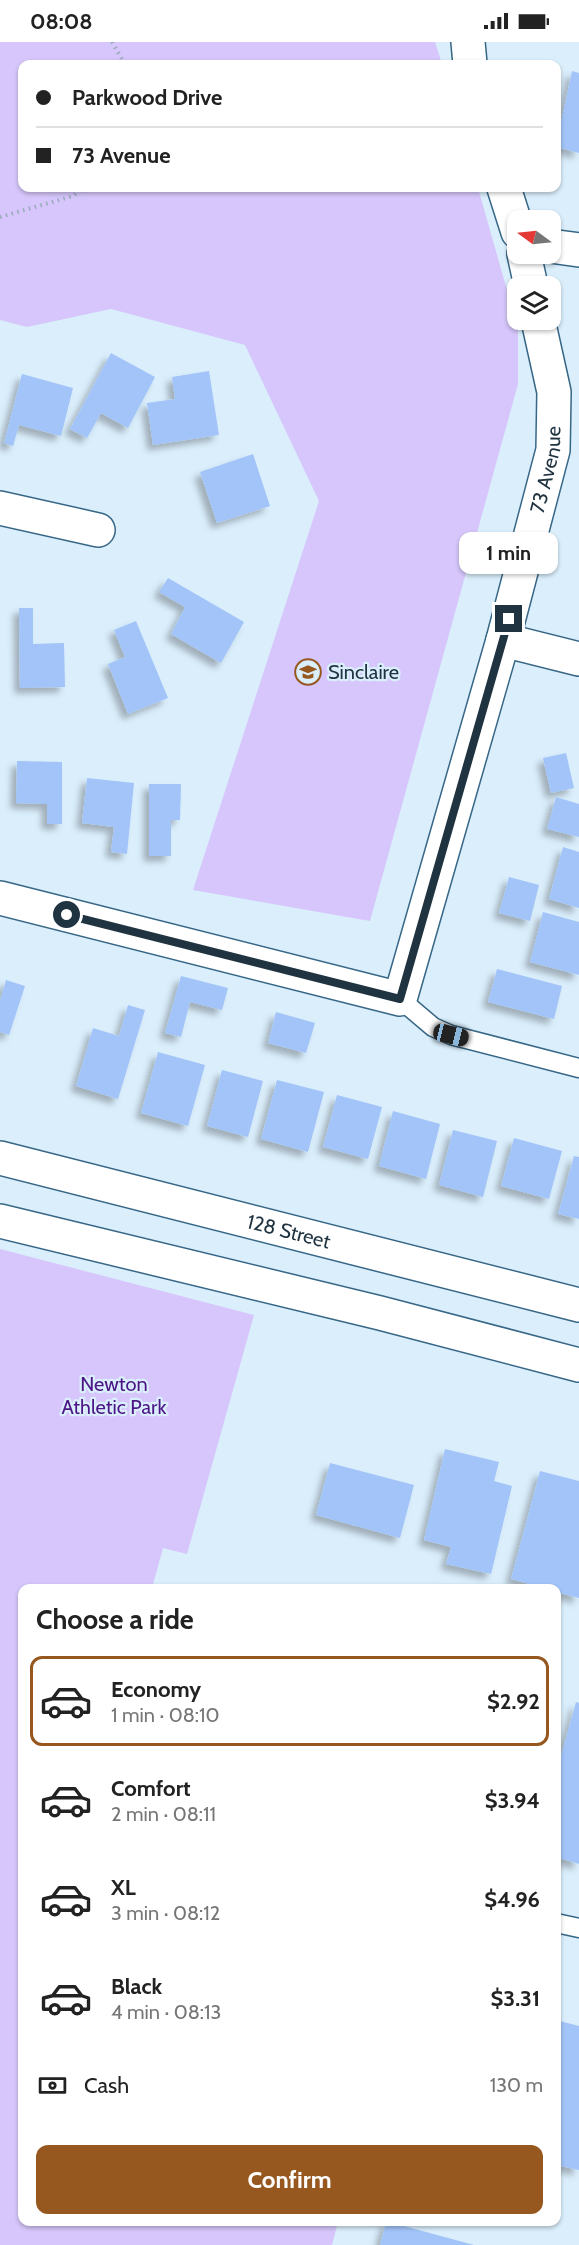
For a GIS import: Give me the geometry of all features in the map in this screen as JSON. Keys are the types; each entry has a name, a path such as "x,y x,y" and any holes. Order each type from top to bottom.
{"street":[{"path":"468,42 470,60"},
{"path":"505,192 511,210"},
{"path":"561,248 579,250"},
{"name":"73 Avenue","path":"400,999 503,639 553,450 554,392 540,330"},
{"path":"0,508 98,530"},
{"path":"503,639 579,659"},
{"path":"0,898 400,999"},
{"name":"128 Street","path":"0,1158 579,1305"},
{"path":"0,1221 380,1313 579,1365"}],"lane":[{"path":"400,999 432,1027 451,1035 579,1068"},
{"path":"561,1924 579,1928"}],"path":[{"path":"112,42 122,60"},
{"path":"0,217 73,196 78,192"}],"green space":[{"path":"0,42 435,42 441,60 18,60 18,192 479,192 507,290 507,330 518,330 518,384 370,921 193,890 319,501 245,345 111,309 27,327 0,320"},
{"name":"Newton Athletic Park","path":"0,1249 254,1315 187,1554 163,1548 153,1584 18,1584 18,2226 337,2226 332,2245 0,2245"}],"building":[{"path":"572,71 579,73 579,153 561,148 561,123"},
{"path":"111,353 155,377 128,428 101,413 87,438 70,429"},
{"path":"209,371 219,435 153,445 147,403 175,399 172,377"},
{"path":"22,374 73,388 61,436 19,425 13,446 4,443"},
{"path":"253,454 270,506 217,523 200,472"},
{"path":"168,578 244,622 221,663 171,634 185,607 159,592"},
{"path":"19,608 33,608 33,644 64,643 65,687 20,688"},
{"path":"136,621 168,698 128,714 108,664 125,657 114,630"},
{"path":"566,753 574,788 551,793 543,758"},
{"path":"17,761 62,762 62,824 47,824 47,804 16,803"},
{"path":"87,778 134,783 127,854 111,852 114,827 82,823"},
{"path":"149,784 181,784 180,820 171,820 171,856 149,856"},
{"path":"556,797 579,804 579,837 547,829"},
{"path":"563,847 579,852 579,908 549,899"},
{"path":"509,877 539,885 530,921 499,913"},
{"path":"543,912 579,922 579,975 530,962"},
{"path":"497,969 562,986 554,1019 488,1002"},
{"path":"181,976 228,988 222,1010 190,1002 181,1037 165,1033"},
{"path":"6,980 25,986 9,1035 0,1032 0,1001"},
{"path":"128,1005 145,1010 118,1099 76,1086 93,1028 119,1036"},
{"path":"276,1012 315,1023 306,1053 268,1043"},
{"path":"158,1052 205,1065 188,1126 141,1113"},
{"path":"222,1070 263,1081 248,1137 207,1126"},
{"path":"277,1080 324,1092 308,1152 261,1139"},
{"path":"337,1095 382,1107 368,1159 323,1147"},
{"path":"393,1111 440,1124 426,1179 379,1166"},
{"path":"453,1130 497,1141 483,1197 439,1185"},
{"path":"514,1138 562,1151 549,1199 501,1186"},
{"path":"574,1156 579,1157 579,1219 558,1214"},
{"path":"445,1449 499,1462 494,1481 512,1486 491,1574 446,1564 451,1547 424,1540"},
{"path":"330,1463 414,1485 400,1538 316,1515"},
{"path":"540,1471 579,1481 579,1598 561,1593 561,1584 530,1584 511,1579"},
{"path":"576,1702 579,1703 579,1864 561,1859 561,1756"},
{"path":"561,2021 579,2026 579,2170 561,2166"},
{"path":"385,2226 404,2226 474,2245 380,2245"}],"place":[{"name":"Sinclaire","path":"308,672"}],"route":[{"path":"67,915 400,999 509,619"}]}
